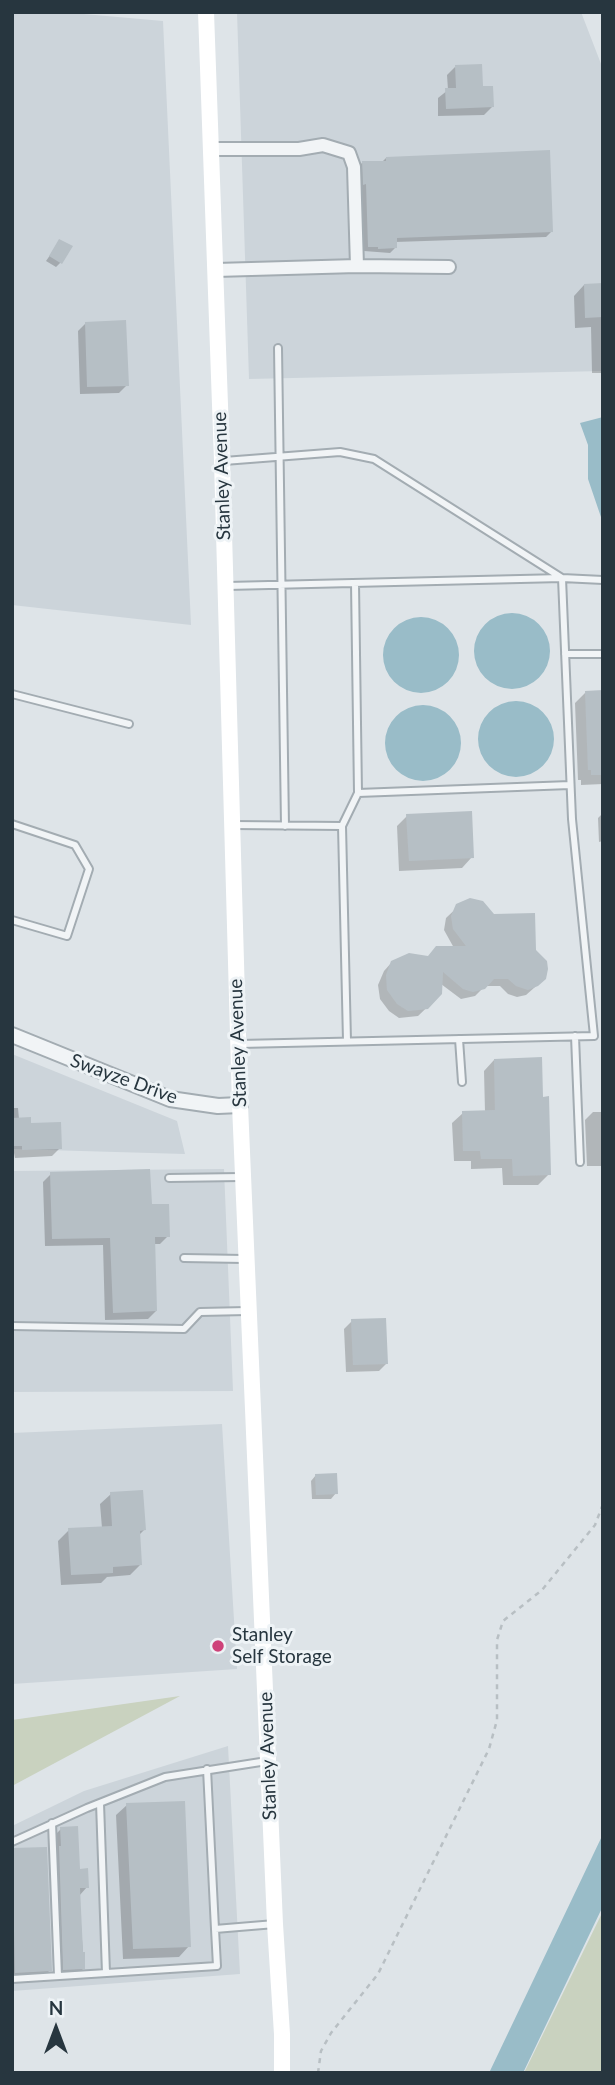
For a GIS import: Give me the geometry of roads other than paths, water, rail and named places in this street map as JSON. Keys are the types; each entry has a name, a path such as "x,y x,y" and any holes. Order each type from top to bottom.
{"main road":[{"name":"Stanley Avenue","path":"206,12 240,1105 282,2073"}],"street":[{"path":"212,149 299,149 323,145 348,153 354,167 357,265"},
{"path":"216,270 357,265 449,267"},
{"name":"Swayze Drive","path":"12,1035 170,1099 218,1106 240,1105"}],"lane":[{"path":"278,348 285,826"},
{"path":"222,461 340,452 374,459 562,579"},
{"path":"562,579 572,819 594,1036"},
{"path":"225,586 603,580"},
{"path":"347,1041 342,826 358,793 355,583"},
{"path":"565,654 603,654"},
{"path":"12,694 129,724"},
{"path":"358,793 570,785"},
{"path":"12,824 75,845 89,870 67,936 12,919"},
{"path":"231,825 342,826"},
{"path":"239,1044 603,1035"},
{"path":"575,1036 580,1161"},
{"path":"459,1039 462,1082"},
{"path":"169,1178 243,1177"},
{"path":"184,1258 246,1259"},
{"path":"12,1326 184,1329 200,1312 249,1311"},
{"path":"12,1842 165,1777 269,1760"},
{"path":"12,1979 218,1966 207,1769"},
{"path":"100,1803 106,1973"},
{"path":"52,1824 58,1976"},
{"path":"215,1929 275,1924"}],"water":[{"path":"603,417 603,523 588,479 588,445 580,423"},
{"path":"512,613 527,616 539,624 547,636 550,651 547,666 539,678 527,686 512,689 497,686 485,678 477,666 474,651 477,636 485,624 497,616"},
{"path":"421,617 436,620 448,628 456,640 459,655 456,670 448,682 436,690 421,693 406,690 394,682 386,670 383,655 386,640 394,628 406,620"},
{"path":"516,701 531,704 543,712 551,724 554,739 551,754 543,766 531,774 516,777 501,774 489,766 481,754 478,739 481,724 489,712 501,704"},
{"path":"423,705 438,708 450,716 458,728 461,743 458,758 450,770 438,778 423,781 408,778 396,770 388,758 385,743 388,728 396,716 408,708"},
{"path":"603,1834 603,1906 523,2073 489,2073"}],"place":[{"name":"Stanley Self Storage","path":"218,1646"}]}
